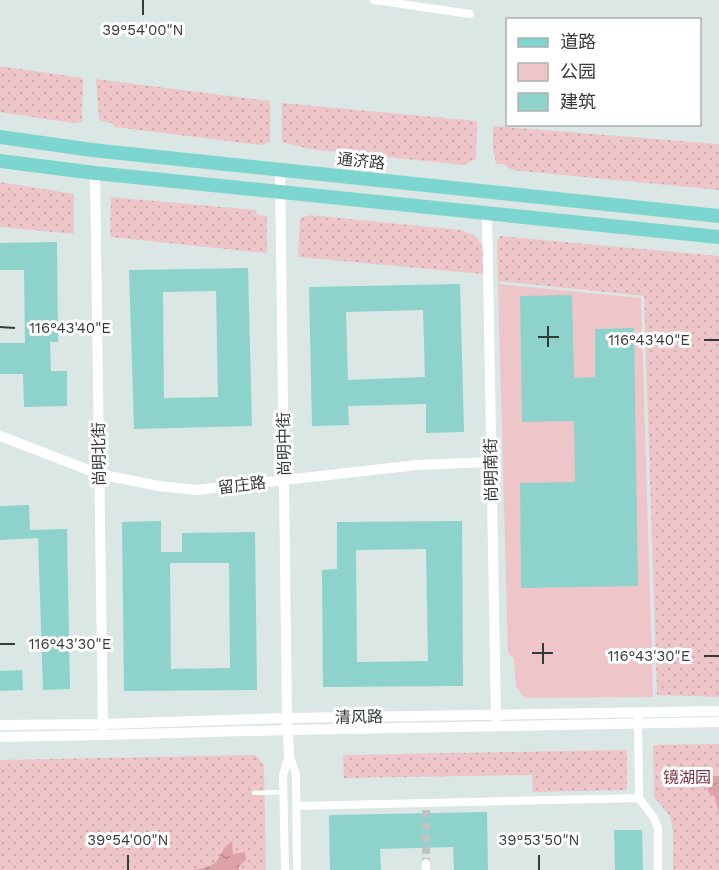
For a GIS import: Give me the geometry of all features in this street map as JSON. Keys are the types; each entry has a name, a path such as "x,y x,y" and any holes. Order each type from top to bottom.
{"main road":[{"name":"通济路","path":"0,137 104,152 719,216"},
{"path":"0,161 95,173 719,237"}],"street":[{"path":"374,0 470,14"},
{"name":"尚明中街","path":"280,169 289,754"},
{"name":"尚明北街","path":"95,173 103,730"},
{"name":"尚明南街","path":"487,213 496,721"},
{"name":"留庄路","path":"0,436 99,474 159,486 197,490 417,465 491,462"},
{"name":"清风路","path":"0,737 103,730 288,724 638,718 719,711"},
{"path":"638,718 639,798 654,818 657,829 658,870"},
{"name":"清风路","path":"638,718 719,722"},
{"name":"清风路","path":"0,725 103,730"},
{"path":"285,870 283,775 289,754"},
{"path":"289,754 296,774 297,870"},
{"path":"296,806 426,806 639,798"}],"lane":[{"path":"254,793 283,792"}],"green space":[{"path":"0,66 83,78 82,122 72,123 0,112"},
{"path":"96,79 270,101 270,142 261,145 115,127 112,123 101,121 99,118"},
{"path":"282,103 477,121 476,159 464,165 309,149 282,142"},
{"path":"493,126 719,144 719,190 512,170 503,164 496,164"},
{"path":"0,182 74,194 74,234 0,227"},
{"path":"111,197 255,210 258,215 267,216 267,253 110,237"},
{"path":"310,215 460,230 474,235 483,246 483,274 298,257 300,218"},
{"path":"500,236 719,256 719,697 657,695 644,296 498,281 497,242"},
{"path":"498,284 641,298 653,697 525,698 516,687 514,659 508,653"},
{"name":"镜湖园","path":"719,744 719,870 673,870 673,831 670,816 654,797 653,745"},
{"path":"627,750 627,790 533,792 532,775 344,778 343,755"},
{"path":"255,755 264,764 266,870 0,870 0,760"}],"water":[{"path":"712,776 719,776 719,815 715,797 708,792 707,781"},
{"path":"232,842 233,854 245,852 246,860 239,866 239,870 191,870 212,865 218,860 225,847"}],"building":[{"path":"57,242 58,342 50,342 51,371 67,371 67,406 24,407 23,374 0,374 0,343 25,343 24,270 0,270 0,243"},
{"path":"248,268 252,426 134,429 129,270","holes":["216,291 218,397 164,398 163,292"]},
{"path":"460,284 464,432 426,433 426,404 348,406 349,425 312,426 309,287","holes":["423,310 425,377 348,380 346,312"]},
{"path":"572,295 574,378 595,377 595,329 634,328 638,586 521,588 520,483 575,482 574,421 522,422 520,296"},
{"path":"29,505 30,530 67,529 70,689 43,690 38,538 0,540 0,506"},
{"path":"161,521 161,552 182,552 182,533 255,532 257,690 124,691 122,522","holes":["170,563 229,563 230,668 171,669"]},
{"path":"462,521 463,686 323,687 322,570 337,569 337,522","holes":["426,549 428,661 357,662 356,550"]},
{"path":"22,670 23,690 0,691 0,671"},
{"path":"487,812 488,870 454,870 453,847 380,849 381,870 330,870 329,815"},
{"path":"614,830 642,830 643,870 615,870"}],"tunnel":[{"path":"426,810 426,863"}]}
